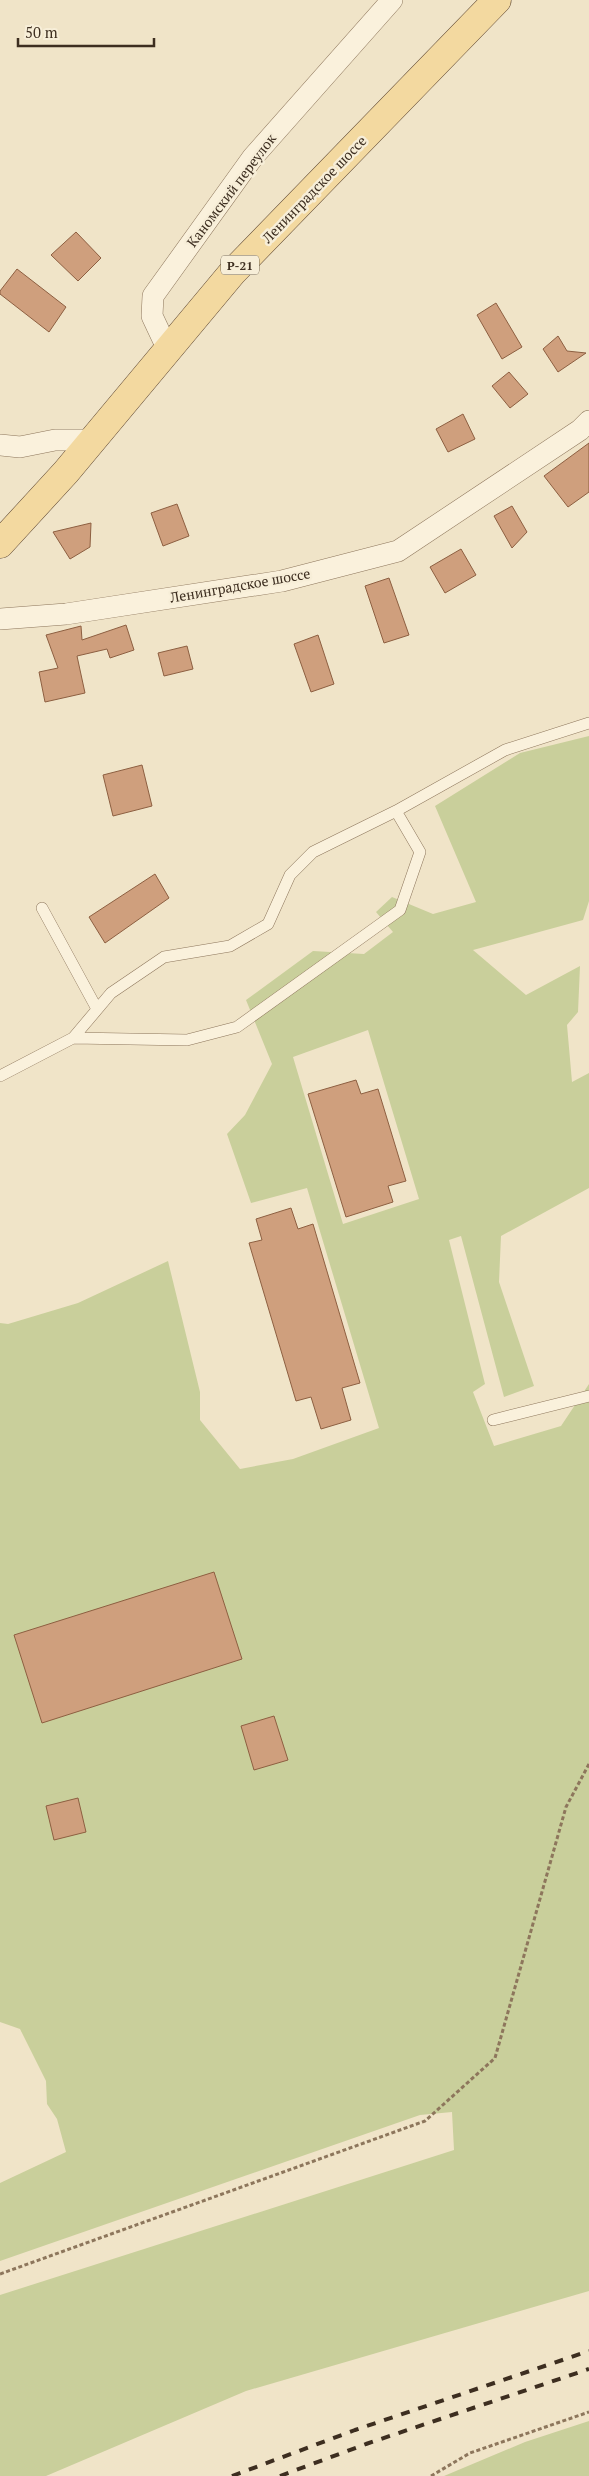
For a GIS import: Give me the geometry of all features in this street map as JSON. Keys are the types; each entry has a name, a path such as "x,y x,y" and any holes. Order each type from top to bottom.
{"main road":[{"name":"Ленинградское шоссе","path":"0,544 92,440 232,274 497,0"}],"street":[{"name":"Каномский переулок","path":"168,350 152,316 153,296 253,157 392,0"},
{"name":"Ленинградское шоссе","path":"0,619 66,614 282,581 398,551 580,430 589,421"},
{"path":"0,444 20,447 55,440 92,440"}],"lane":[{"path":"0,1076 73,1038 111,993 164,957 230,946 268,924 290,875 313,852 396,811 505,750 589,723"},
{"path":"73,1038 187,1040 237,1027 293,988 400,910 420,852 396,811"},
{"path":"42,908 97,1009"},
{"path":"493,1420 589,1396"}],"path":[{"path":"0,2274 425,2121 496,2058 566,1807 589,1764"},
{"path":"431,2476 470,2453 589,2412"}],"green space":[{"path":"589,736 589,901 583,920 473,950 526,995 580,966 578,1012 567,1025 572,1082 589,1073 589,1188 501,1236 499,1282 534,1386 504,1397 461,1236 449,1240 485,1384 473,1392 494,1446 561,1426 589,1384 589,2291 246,2391 46,2476 0,2476 0,2295 454,2150 452,2112 420,2115 0,2261 0,2183 66,2152 57,2119 47,2104 46,2081 20,2029 0,2022 0,1323 8,1324 78,1303 168,1261 200,1392 200,1420 240,1469 293,1459 379,1428 307,1188 251,1203 227,1134 245,1115 272,1064 246,1000 313,951 364,954 393,932 376,912 392,897 433,914 476,902 435,806 520,753","holes":["368,1030 419,1199 343,1224 293,1057"]},
{"path":"589,2421 589,2476 444,2476 525,2442"}],"building":[{"path":"76,232 101,258 78,281 51,255"},
{"path":"17,269 66,307 49,332 0,294 0,291"},
{"path":"496,303 522,347 502,359 477,315"},
{"path":"558,336 567,351 586,353 558,372 543,349"},
{"path":"509,372 528,394 510,408 492,386"},
{"path":"463,414 475,439 448,452 436,429"},
{"path":"589,443 589,492 568,507 544,476"},
{"path":"177,504 189,536 163,546 151,513"},
{"path":"512,506 527,532 512,548 494,516"},
{"path":"91,523 90,547 70,559 53,532"},
{"path":"461,549 476,575 445,593 430,567"},
{"path":"389,578 409,635 384,643 365,586"},
{"path":"126,625 134,650 110,658 107,649 77,656 85,693 45,702 39,672 58,668 46,635 81,626 82,640"},
{"path":"318,635 334,684 311,692 294,644"},
{"path":"187,646 193,669 164,676 158,653"},
{"path":"142,765 152,806 113,816 103,775"},
{"path":"155,874 169,898 105,943 89,917"},
{"path":"356,1080 361,1094 378,1089 406,1181 388,1186 393,1202 346,1217 308,1094"},
{"path":"291,1208 298,1229 313,1224 360,1383 342,1388 351,1420 321,1429 311,1397 296,1401 249,1243 262,1240 256,1219"},
{"path":"214,1572 242,1659 42,1723 14,1635"},
{"path":"274,1716 288,1760 254,1770 241,1726"},
{"path":"78,1798 86,1832 54,1840 46,1806"}],"railway":[{"path":"232,2476 355,2430 589,2351"},
{"path":"280,2476 366,2444 589,2369"}]}
